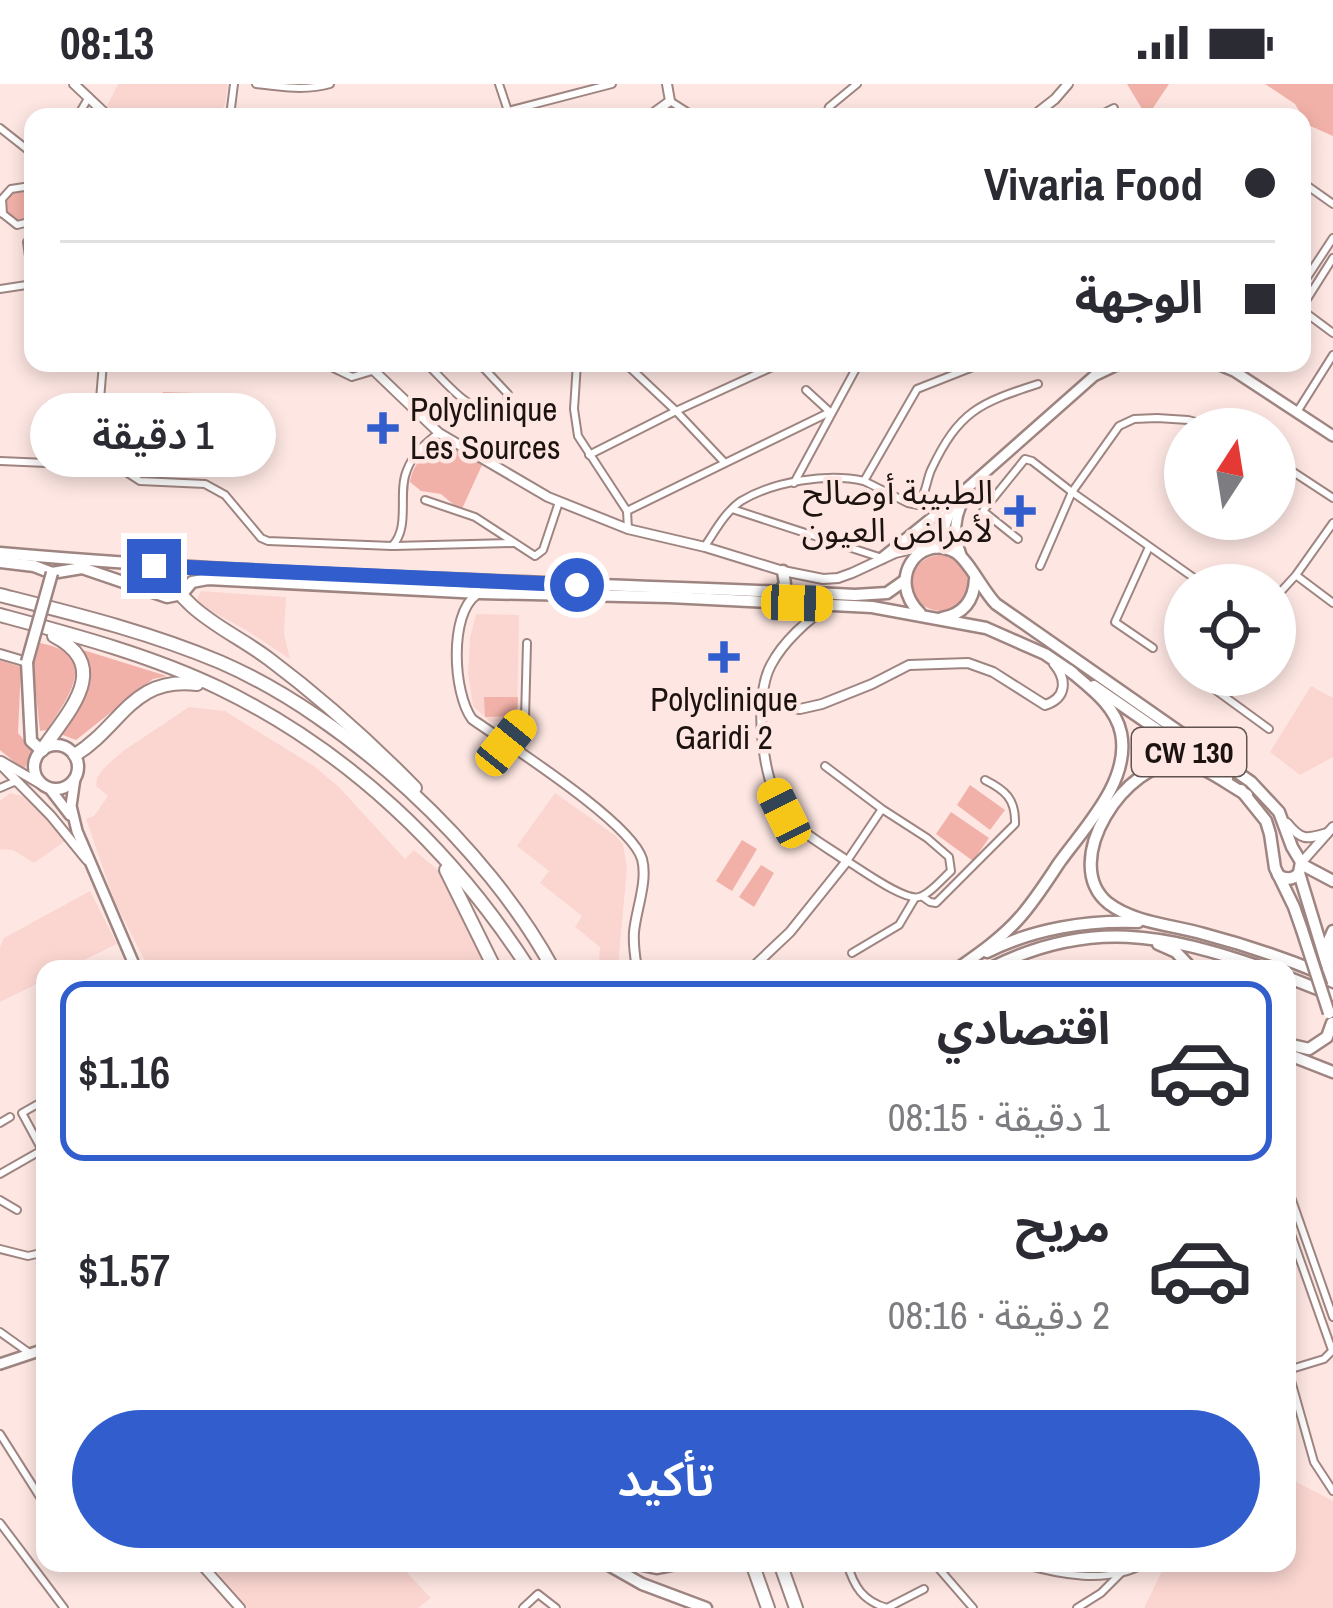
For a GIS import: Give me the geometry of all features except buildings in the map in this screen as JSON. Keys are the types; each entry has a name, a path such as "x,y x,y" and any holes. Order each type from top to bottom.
{"highway":[{"path":"154,566 210,620 304,686 369,741 435,808 483,866 548,960"},
{"path":"0,595 174,644 226,665 302,706 346,736 483,866"},
{"path":"0,616 161,664 268,713 340,761 409,819 506,932 523,960"},
{"path":"26,622 68,643 84,666 79,695 41,750"},
{"path":"75,755 160,684 216,686"},
{"path":"435,848 491,960"},
{"path":"755,1572 768,1608"},
{"path":"787,1572 798,1608"}],"main road":[{"path":"882,558 1101,372"},
{"path":"1236,372 1333,436"},
{"path":"0,555 52,573 82,568 166,597 182,594 191,582 208,579 831,604 938,618 960,612 974,591 974,579 954,532 962,501 980,478"},
{"path":"934,549 958,496"},
{"path":"0,555 536,584 880,595 893,590 915,558 934,549 961,555"},
{"path":"778,592 785,584 783,571"},
{"path":"41,750 31,741 27,662 52,573"},
{"path":"905,577 909,600 923,615"},
{"name":"CW 130","path":"974,579 988,609 1214,754 1261,791 1279,812 1299,863 1332,976"},
{"path":"986,628 983,621 988,609"},
{"name":"CW 130","path":"938,618 986,628 1045,654 1227,778 1266,821 1275,861"},
{"path":"968,960 1022,915 1113,784 1122,753 1118,722 1098,695 1069,670"},
{"path":"73,834 71,806 78,769 75,755 59,745 41,750 33,769 39,782 66,809 73,834 132,960"},
{"path":"1247,795 1196,766 1151,767 1111,810 1090,854 1089,872 1096,891 1133,917 1284,960"},
{"path":"47,788 63,788 76,778"},
{"path":"1296,1046 1309,1049 1328,1037 1331,1020 1275,861 1283,853 1333,881"},
{"path":"1278,875 1289,879 1299,863"},
{"path":"974,960 1013,940 1079,924 1162,924"},
{"path":"1296,964 1332,976 1329,940 1333,932"},
{"path":"1132,935 1176,952 1184,960"},
{"path":"1009,960 1059,943 1132,935 1200,946 1240,960"},
{"path":"1296,981 1333,995"},
{"path":"1296,1057 1333,1072"},
{"path":"0,1364 36,1352"},
{"path":"621,1572 706,1608"}],"street":[{"path":"256,84 330,84"},
{"path":"520,108 612,84"},
{"path":"667,84 670,100 682,108"},
{"path":"829,108 857,84"},
{"path":"1044,108 1068,84"},
{"path":"79,86 100,108"},
{"path":"82,108 88,97"},
{"path":"660,108 670,100"},
{"path":"0,128 24,147"},
{"path":"2,215 2,200 10,189 24,187"},
{"path":"1311,271 1333,238"},
{"path":"1311,294 1333,258"},
{"path":"1297,412 1333,355"},
{"path":"100,465 102,372"},
{"path":"374,372 439,433 560,502 628,529 808,577 838,578 882,558 917,548 934,549"},
{"path":"436,372 471,405 494,413 507,402 508,394 487,372"},
{"path":"576,372 578,436 627,511 628,529"},
{"path":"635,372 725,464"},
{"path":"589,455 762,372"},
{"path":"794,483 854,372"},
{"path":"864,481 917,389 960,372"},
{"path":"705,547 738,502 794,483 842,476 918,505 929,474 963,418 979,406 1038,384"},
{"path":"806,390 830,412"},
{"path":"627,511 830,412"},
{"path":"1040,566 1072,492 1119,426 1134,419 1164,420"},
{"path":"392,546 401,531 406,471 423,444 439,433"},
{"path":"1018,539 983,511 1025,459 1174,564"},
{"path":"0,461 100,465 123,468 140,481 205,484 216,488 268,541 392,546 517,543"},
{"path":"1296,475 1333,498"},
{"path":"425,500 475,517 532,555 540,554 560,502"},
{"path":"732,509 898,564 905,577"},
{"path":"1333,524 1296,575 1333,603"},
{"path":"1149,547 1115,622 1153,648"},
{"path":"443,592 462,611"},
{"path":"480,593 462,611 457,659 460,695 472,718 590,804 624,832 641,857 635,960"},
{"path":"797,603 807,623"},
{"path":"831,604 772,661 765,678 764,748 772,790 784,813 802,830 903,895 936,903 1015,824 1010,796 985,780"},
{"path":"506,743 525,719 527,643"},
{"path":"0,654 27,662"},
{"path":"762,704 800,709 872,684 909,664 968,663 993,671 1045,705 1054,703 1064,683 1063,674 1045,654"},
{"path":"1224,696 1269,729"},
{"path":"0,762 47,788"},
{"path":"0,762 73,834"},
{"path":"825,766 950,857 951,871 919,897 898,925 852,953"},
{"path":"0,788 19,783"},
{"path":"760,960 790,932 882,809"},
{"path":"1279,812 1300,836 1330,830"},
{"path":"1299,863 1330,830"},
{"path":"36,1105 22,1113 36,1140"},
{"path":"0,1123 10,1118"},
{"path":"0,1174 36,1153"},
{"path":"0,1200 17,1210"},
{"path":"1296,1213 1333,1317"},
{"path":"1296,1245 1333,1350 1324,1359 1296,1368"},
{"path":"0,1249 36,1254"},
{"path":"0,1332 31,1354"},
{"path":"1296,1398 1314,1462 1333,1491"},
{"path":"0,1434 36,1491"},
{"path":"0,1523 36,1571"},
{"path":"37,1572 64,1608"},
{"path":"208,1572 236,1606"},
{"path":"851,1572 861,1595 887,1608 925,1589"},
{"path":"942,1572 973,1608"},
{"path":"1070,1572 1092,1576 1125,1572"},
{"path":"1077,1608 1120,1574"},
{"path":"1094,1608 1101,1593"},
{"path":"524,1608 538,1594 556,1608"}],"shaded area":[{"path":"118,84 228,84 223,108 107,106"},
{"path":"1127,84 1169,84 1153,108 1142,108"},
{"path":"1265,84 1333,84 1333,136 1311,126 1311,108 1295,104"},
{"path":"24,192 24,220 20,221 9,217 5,206 9,195"},
{"path":"163,392 196,393 195,416 181,416 181,437 151,437 152,415 161,415"},
{"path":"449,438 482,465 461,511 441,494 421,491 410,482 419,461"},
{"path":"940,555 960,563 968,583 960,603 940,611 920,603 912,583 920,563"},
{"path":"201,591 286,597 284,634 290,659 201,606 197,599"},
{"path":"476,614 519,615 517,720 490,722 473,706 468,673"},
{"path":"40,643 70,657 75,678 47,730 40,731 33,667"},
{"path":"83,650 167,676 153,679 76,740 60,734 86,685"},
{"path":"0,660 21,667 18,733 32,750 24,770 0,750"},
{"path":"1311,686 1333,698 1333,757 1300,775 1270,752"},
{"path":"484,697 518,697 517,716 485,717"},
{"path":"189,707 225,711 314,766 405,859 414,850 438,870 485,960 144,960 114,900 86,819 94,816 108,796 96,786 97,778 123,751"},
{"path":"970,785 1005,810 990,830 957,805"},
{"path":"10,793 22,796 68,839 34,863 13,850 0,849 0,801"},
{"path":"555,793 616,836 623,844 627,868 619,960 599,959 600,947 575,927 582,916 540,883 549,871 517,846"},
{"path":"951,812 989,838 973,861 936,834"},
{"path":"742,840 757,849 732,891 716,881"},
{"path":"761,865 774,873 754,907 739,897"},
{"path":"90,891 117,944 84,960 36,960 36,984 0,1002 4,938"},
{"path":"1296,1482 1333,1501 1333,1608 1144,1608 1162,1572 1296,1572"},
{"path":"217,1572 406,1572 431,1598 418,1608 247,1608"}],"place":[{"name":"Polyclinique Les Sources","path":"383,428"},
{"name":"الطبيبة أوصالح لأمراض العيون","path":"1020,511"},
{"name":"Polyclinique Garidi 2","path":"724,657"}],"route":[{"path":"154,566 577,585"}]}
